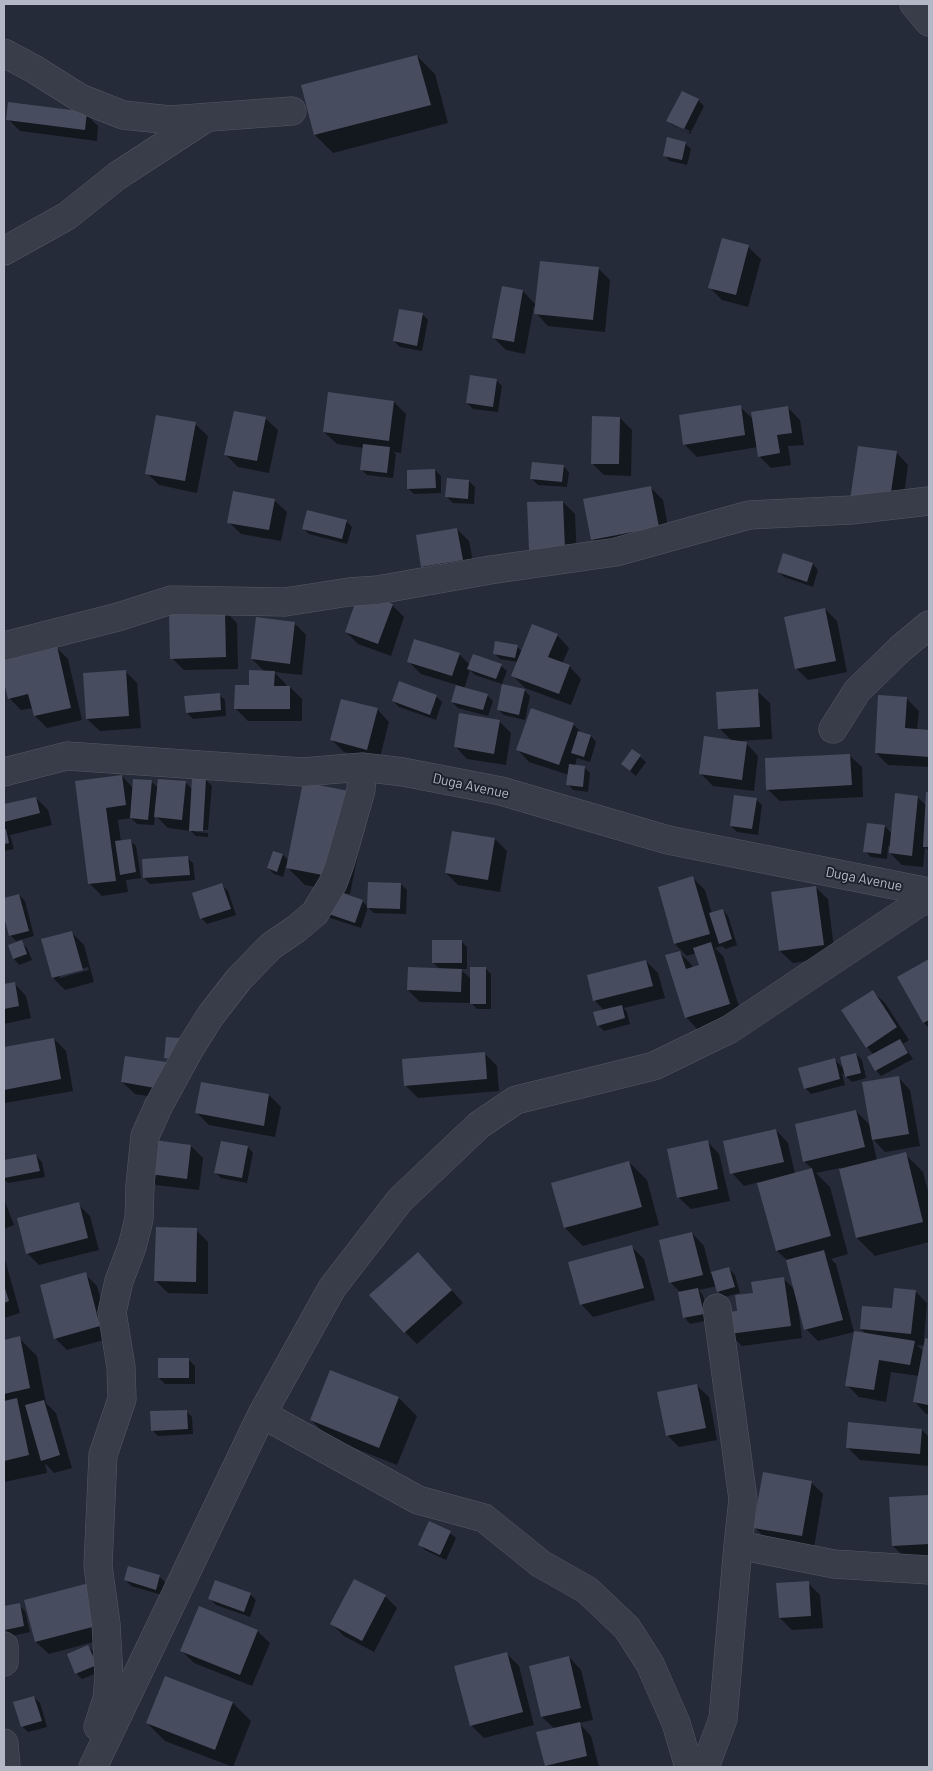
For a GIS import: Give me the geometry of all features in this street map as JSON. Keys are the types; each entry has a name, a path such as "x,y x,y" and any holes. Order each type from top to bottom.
{"street":[{"path":"914,4 929,22"},
{"path":"4,54 34,69 80,98 123,115 170,120 292,111"},
{"path":"4,251 67,216 117,176 208,117"},
{"path":"4,646 118,617 171,600 285,602 349,592 377,590 616,552 749,515 851,510 929,501"},
{"path":"833,729 857,691 900,649 929,625"},
{"name":"Duga Avenue","path":"4,772 67,756 303,772 362,767 403,772 501,791 668,840 927,902"},
{"path":"92,1767 94,1738 107,1699 109,1677 106,1624 98,1566 103,1455 122,1399 121,1367 112,1312 119,1281 132,1246 139,1219 145,1136 158,1107 189,1050 211,1015 239,979 271,946 315,913 333,883 361,790 362,767"},
{"path":"92,1767 262,1414 332,1288 400,1200 479,1125 516,1100 654,1066 730,1029 927,902"},
{"path":"705,1767 723,1720 743,1499 717,1308"},
{"path":"262,1414 418,1500 484,1518 541,1564 587,1590 627,1628 650,1664 676,1723 689,1767"},
{"path":"738,1545 834,1564 929,1570"},
{"path":"4,1646 4,1662"},
{"path":"4,1743 6,1767"}],"building":[{"path":"417,55 431,105 314,135 301,85"},
{"path":"682,91 699,99 684,129 666,121"},
{"path":"8,102 87,112 85,130 6,120"},
{"path":"667,137 686,142 682,160 663,156"},
{"path":"722,238 749,245 736,295 708,288"},
{"path":"540,261 599,267 593,320 534,314"},
{"path":"502,286 523,290 514,342 492,338"},
{"path":"399,309 423,313 417,346 393,341"},
{"path":"470,375 497,379 493,407 466,403"},
{"path":"328,392 394,401 389,441 323,432"},
{"path":"741,405 745,435 683,445 679,415"},
{"path":"788,406 792,433 777,435 780,453 758,457 751,412"},
{"path":"234,411 266,417 257,461 224,455"},
{"path":"156,415 196,422 185,481 145,474"},
{"path":"592,416 620,417 619,464 591,464"},
{"path":"363,444 390,447 387,473 360,470"},
{"path":"858,446 897,451 889,506 850,500"},
{"path":"532,462 564,465 562,482 530,479"},
{"path":"435,469 436,488 407,489 407,470"},
{"path":"447,478 469,480 468,499 445,497"},
{"path":"651,486 659,527 591,540 583,499"},
{"path":"233,491 275,499 269,530 227,523"},
{"path":"563,501 565,549 529,550 527,502"},
{"path":"307,510 347,520 342,539 302,529"},
{"path":"457,528 463,560 421,567 416,535"},
{"path":"783,553 813,563 807,582 777,572"},
{"path":"359,592 393,604 378,644 345,632"},
{"path":"825,608 836,661 795,669 784,617"},
{"path":"225,610 226,657 170,659 169,611"},
{"path":"256,617 295,622 290,664 251,659"},
{"path":"532,624 558,634 548,657 570,665 559,694 511,676"},
{"path":"414,639 460,653 452,676 407,662"},
{"path":"495,641 518,645 515,658 493,654"},
{"path":"57,646 71,708 34,716 28,694 8,699 4,682 4,658"},
{"path":"473,654 502,664 496,679 467,669"},
{"path":"126,670 129,716 86,719 83,673"},
{"path":"249,670 275,671 274,686 290,686 290,709 234,709 235,685 249,685"},
{"path":"399,681 437,695 430,715 392,701"},
{"path":"502,684 525,689 519,715 497,710"},
{"path":"456,685 488,694 483,710 451,702"},
{"path":"758,689 760,727 718,729 716,692"},
{"path":"220,693 221,710 186,713 184,696"},
{"path":"878,695 907,697 905,728 929,730 929,757 875,753"},
{"path":"341,699 378,708 367,750 330,740"},
{"path":"531,708 574,723 559,765 516,750"},
{"path":"459,713 500,720 494,754 454,747"},
{"path":"578,731 591,735 584,757 571,753"},
{"path":"704,736 747,742 742,780 699,774"},
{"path":"632,749 641,755 630,771 621,764"},
{"path":"850,754 852,785 766,790 765,758"},
{"path":"569,764 585,766 583,787 566,785"},
{"path":"122,775 126,805 106,808 116,881 88,884 75,781"},
{"path":"192,778 206,779 203,831 189,831"},
{"path":"133,779 152,780 148,820 130,818"},
{"path":"158,779 186,781 182,820 154,817"},
{"path":"303,782 349,791 333,877 286,868"},
{"path":"926,792 929,792 929,847 923,847"},
{"path":"895,793 918,796 912,856 889,853"},
{"path":"734,795 757,798 752,829 730,826"},
{"path":"36,797 40,813 4,822 4,804"},
{"path":"867,823 885,825 881,854 863,852"},
{"path":"6,829 9,843 4,844 4,830"},
{"path":"452,831 495,838 488,880 445,873"},
{"path":"131,839 136,872 120,875 115,841"},
{"path":"273,851 283,854 277,872 267,868"},
{"path":"188,856 190,875 143,878 142,859"},
{"path":"693,876 710,934 674,944 658,887"},
{"path":"368,882 401,883 400,909 367,908"},
{"path":"222,883 231,909 200,919 192,893"},
{"path":"816,886 824,945 779,951 771,892"},
{"path":"331,889 363,900 355,923 323,912"},
{"path":"19,894 29,931 9,936 4,917 4,898"},
{"path":"723,909 732,939 719,944 709,913"},
{"path":"72,931 83,970 52,978 41,939"},
{"path":"22,940 27,954 13,959 8,945"},
{"path":"432,940 462,940 462,963 432,963"},
{"path":"711,942 730,1004 685,1018 665,955 680,951 686,969 699,965 693,948"},
{"path":"929,959 929,1020 923,1023 897,977"},
{"path":"646,960 653,986 593,1001 587,975"},
{"path":"408,967 462,969 461,992 407,990"},
{"path":"470,967 486,967 486,1004 470,1004"},
{"path":"15,982 19,1006 4,1009 4,984"},
{"path":"873,990 897,1027 866,1048 841,1010"},
{"path":"622,1005 625,1018 597,1026 593,1012"},
{"path":"166,1037 180,1038 178,1060 164,1058"},
{"path":"54,1038 61,1079 4,1090 4,1047"},
{"path":"900,1039 908,1053 875,1071 867,1057"},
{"path":"485,1052 487,1079 404,1086 402,1059"},
{"path":"856,1053 861,1073 845,1077 840,1057"},
{"path":"125,1056 166,1062 161,1089 121,1082"},
{"path":"835,1058 840,1079 804,1089 798,1068"},
{"path":"899,1076 909,1134 872,1140 862,1082"},
{"path":"201,1082 269,1094 264,1126 195,1113"},
{"path":"856,1110 865,1147 803,1162 795,1124"},
{"path":"776,1129 784,1162 730,1174 723,1141"},
{"path":"147,1139 191,1145 187,1179 142,1173"},
{"path":"708,1140 718,1189 677,1198 667,1149"},
{"path":"221,1141 248,1146 242,1178 214,1173"},
{"path":"906,1152 923,1222 856,1238 839,1169"},
{"path":"36,1154 40,1171 4,1178 4,1160"},
{"path":"629,1161 642,1207 564,1228 551,1183"},
{"path":"812,1168 831,1236 776,1251 757,1183"},
{"path":"79,1202 88,1238 26,1254 17,1218"},
{"path":"156,1227 197,1228 196,1282 154,1281"},
{"path":"692,1232 703,1275 669,1283 659,1240"},
{"path":"632,1245 644,1288 580,1305 568,1262"},
{"path":"824,1250 843,1320 804,1330 786,1260"},
{"path":"418,1252 452,1290 404,1333 369,1295"},
{"path":"729,1267 735,1287 717,1292 711,1272"},
{"path":"86,1272 100,1326 54,1339 40,1285"},
{"path":"784,1277 791,1326 729,1334 726,1312 737,1311 735,1295 753,1293 751,1282"},
{"path":"4,1285 9,1301 4,1303"},
{"path":"698,1288 704,1314 683,1318 678,1292"},
{"path":"894,1288 916,1290 911,1334 860,1329 862,1306 892,1308"},
{"path":"854,1331 915,1341 910,1365 879,1360 874,1390 845,1386"},
{"path":"20,1336 30,1388 4,1394 4,1340"},
{"path":"925,1338 929,1339 928,1405 913,1402"},
{"path":"158,1358 189,1358 189,1378 158,1378"},
{"path":"330,1370 399,1397 379,1448 310,1420"},
{"path":"697,1384 706,1428 666,1436 657,1392"},
{"path":"17,1398 29,1455 4,1461 4,1401"},
{"path":"44,1400 60,1455 41,1461 25,1405"},
{"path":"187,1410 188,1429 151,1431 150,1411"},
{"path":"848,1422 922,1429 920,1454 846,1448"},
{"path":"763,1472 812,1481 802,1536 753,1528"},
{"path":"928,1495 929,1544 892,1546 889,1497"},
{"path":"429,1521 451,1531 440,1555 418,1545"},
{"path":"128,1566 160,1575 156,1590 124,1580"},
{"path":"354,1579 386,1595 362,1641 330,1624"},
{"path":"215,1580 251,1593 244,1612 208,1599"},
{"path":"809,1581 811,1616 779,1618 776,1583"},
{"path":"89,1583 100,1625 35,1642 24,1600"},
{"path":"20,1603 24,1626 5,1630 4,1606"},
{"path":"199,1606 258,1630 240,1675 180,1651"},
{"path":"88,1645 97,1665 75,1674 67,1654"},
{"path":"507,1652 523,1712 470,1726 454,1666"},
{"path":"569,1656 581,1708 541,1717 529,1666"},
{"path":"165,1676 233,1702 215,1750 146,1723"},
{"path":"34,1696 42,1721 21,1727 13,1702"},
{"path":"580,1722 587,1756 545,1766 536,1732"}]}
